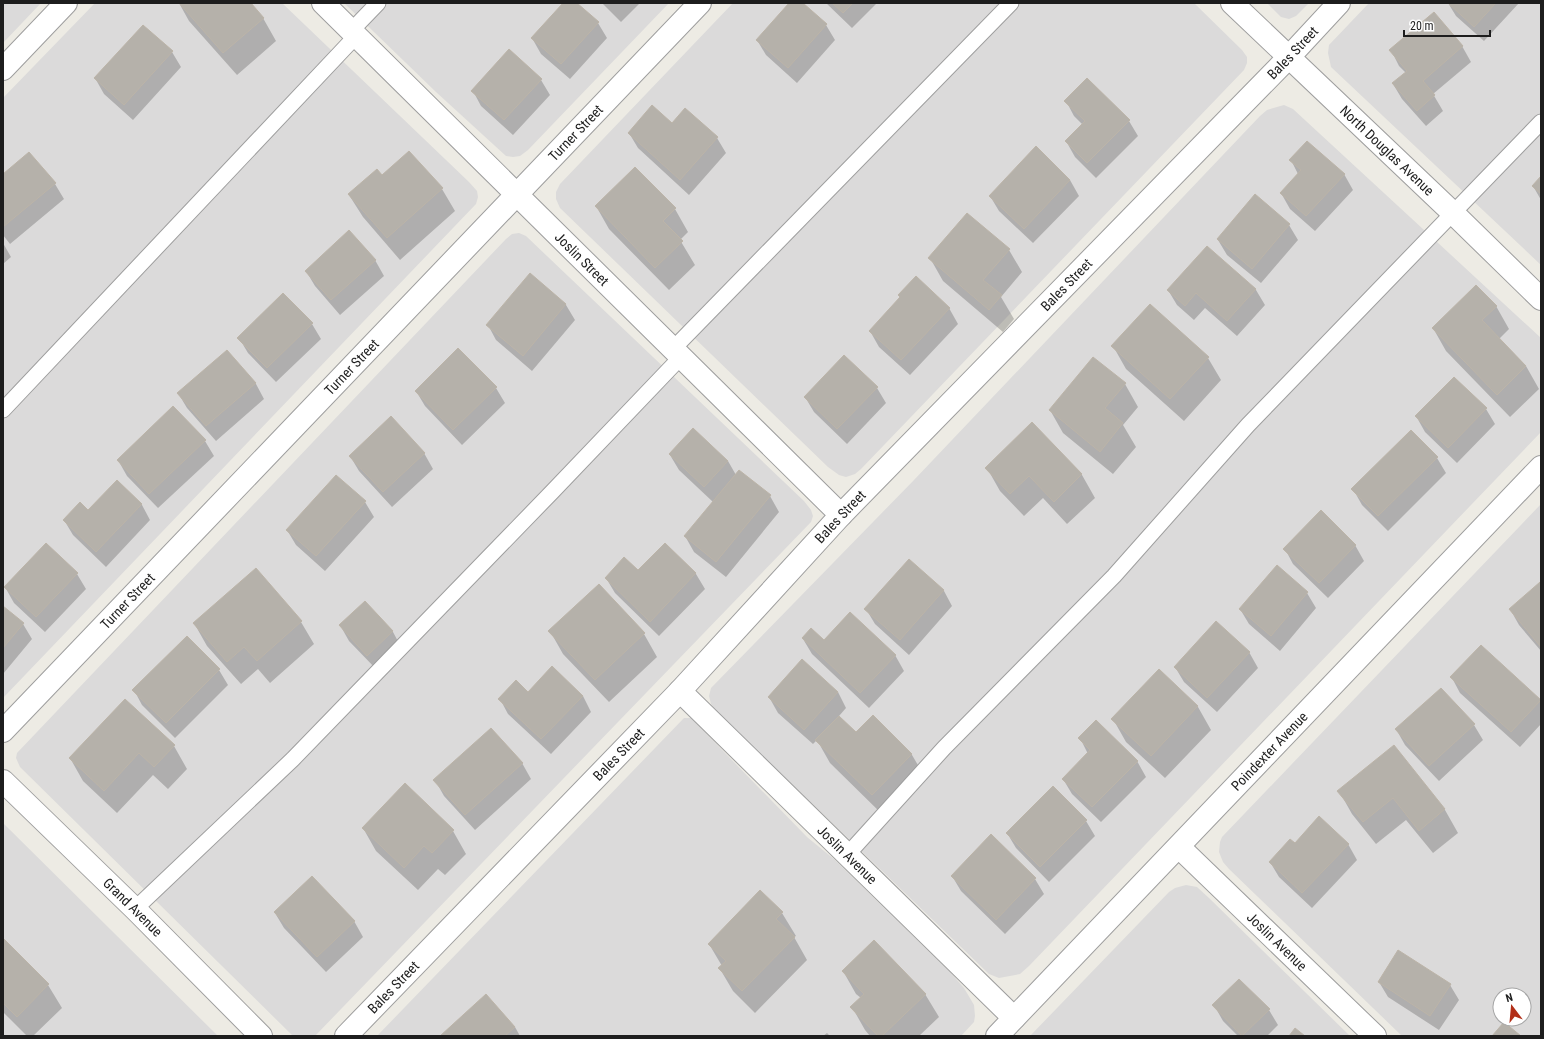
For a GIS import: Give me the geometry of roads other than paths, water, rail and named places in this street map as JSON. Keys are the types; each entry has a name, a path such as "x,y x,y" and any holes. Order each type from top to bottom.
{"street":[{"path":"3,69 66,3"},
{"name":"Joslin Street","path":"322,3 841,515"},
{"name":"Turner Street","path":"3,731 700,3"},
{"name":"North Douglas Avenue","path":"1232,3 1541,299"},
{"name":"Bales Street","path":"346,1036 680,691 841,515 1288,58 1339,3"},
{"name":"Poindexter Avenue","path":"997,1036 1541,467"},
{"name":"Joslin Avenue","path":"680,691 1014,1018"},
{"name":"Grand Avenue","path":"3,781 135,909 261,1036"},
{"name":"Joslin Avenue","path":"1179,847 1375,1036"}],"lane":[{"path":"3,410 353,33 378,3"},
{"path":"135,909 293,760 552,492 677,353 1011,3"},
{"path":"848,854 944,748 1114,576 1248,425 1454,214 1541,122"}]}
